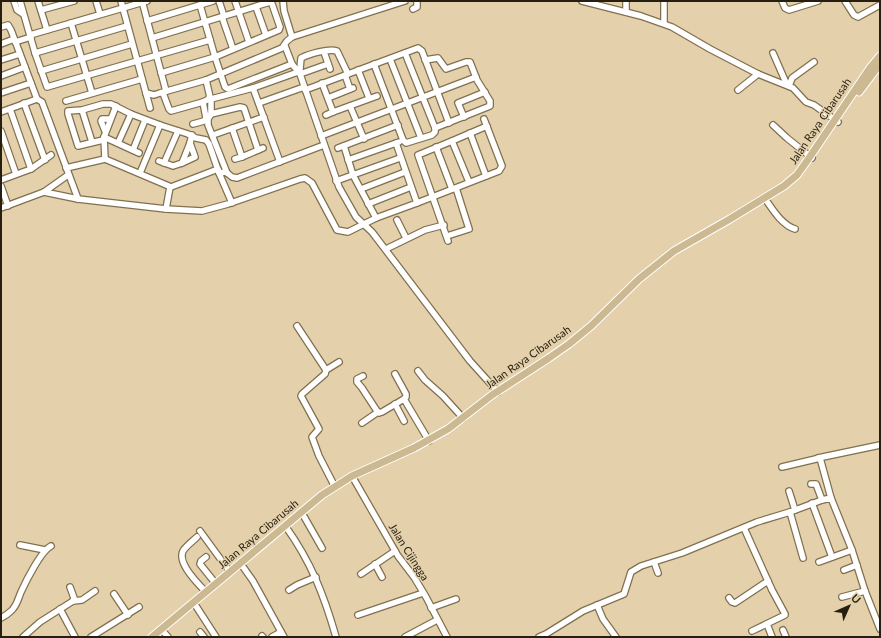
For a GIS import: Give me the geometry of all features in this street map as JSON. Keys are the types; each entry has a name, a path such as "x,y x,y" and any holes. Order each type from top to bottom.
{"main road":[{"name":"Jalan Raya Cibarusah","path":"495,393 550,359 578,338 674,252 766,200 796,178 811,158 870,68 880,56"},
{"name":"Jalan Raya Cibarusah","path":"836,120 880,64"},
{"name":"Jalan Raya Cibarusah","path":"153,637 316,500 353,477 429,441 463,418 495,393 549,358 576,337 609,309 639,280 674,251 784,186 797,175 811,158"},
{"name":"Jalan Raya Cibarusah","path":"153,637 323,496 353,477 430,442 464,419 485,401"}],"street":[{"path":"14,1 21,13 47,87 210,40"},
{"path":"20,1 21,13"},
{"path":"38,1 47,30"},
{"path":"41,10 74,1"},
{"path":"96,1 100,14"},
{"path":"120,1 150,108"},
{"path":"1,44 29,37 71,22 144,1 146,21 152,38 169,109 171,111 207,100 210,97 206,80"},
{"path":"146,21 197,4 214,1"},
{"path":"219,1 233,49"},
{"path":"236,1 249,42"},
{"path":"283,1 284,12 292,37"},
{"path":"146,93 154,94 164,92 221,75 279,50 285,46 287,41 292,37 405,1"},
{"path":"413,9 417,8 417,1"},
{"path":"582,1 606,4 675,28 710,49 758,74 788,85 806,102 814,105 836,120"},
{"path":"626,1 626,12"},
{"path":"664,1 664,24"},
{"path":"782,1 785,8 789,10 818,1"},
{"path":"845,1 854,15 858,17 880,4"},
{"path":"152,38 270,2 280,29 215,57 161,73"},
{"path":"197,4 205,22 225,87 229,89 292,64"},
{"path":"256,7 266,35"},
{"path":"71,22 92,93"},
{"path":"1,27 9,26 17,40 20,54 37,99 42,102 78,199"},
{"path":"35,53 127,26"},
{"path":"41,71 132,44"},
{"path":"285,46 292,64 299,73 336,181 360,226 370,229 495,393"},
{"path":"259,103 346,75 418,48 422,51 449,123"},
{"path":"299,73 300,60 302,58 317,52 337,51 352,88 328,98"},
{"path":"324,52 329,67 299,73 253,88 212,98 211,114 208,118 227,172 232,177 237,178 324,145"},
{"path":"374,64 403,140 406,143 434,134 435,128 405,53"},
{"path":"773,53 788,85"},
{"path":"1,60 20,54"},
{"path":"425,60 438,58 446,69 469,62 490,101 490,106 435,128"},
{"path":"390,59 421,138"},
{"path":"788,85 792,78 814,62"},
{"path":"1,76 25,67"},
{"path":"358,70 369,98"},
{"path":"738,90 758,74"},
{"path":"321,136 476,77"},
{"path":"66,101 142,79"},
{"path":"1,93 31,83"},
{"path":"322,83 333,112"},
{"path":"253,88 280,162"},
{"path":"464,117 458,103 485,92"},
{"path":"326,115 377,96"},
{"path":"1,112 37,99"},
{"path":"193,124 204,122 206,119 203,102"},
{"path":"24,103 45,160"},
{"path":"139,153 118,143 104,139 75,146 68,113 69,111 82,110 105,104 113,104 130,114 145,120 192,135 196,138 206,140 210,144 218,171 232,203"},
{"path":"106,159 104,139 105,131 116,106"},
{"path":"350,106 364,139"},
{"path":"211,114 242,107 244,110 260,149 235,159"},
{"path":"10,109 32,168"},
{"path":"82,110 92,142"},
{"path":"118,143 130,114"},
{"path":"213,135 264,117"},
{"path":"44,192 78,199 166,209 202,211 232,203 305,178 312,183 337,230 348,232 376,218 499,171 502,166 484,119"},
{"path":"133,150 145,120"},
{"path":"140,173 160,125"},
{"path":"376,218 353,175 348,160 341,147 398,125"},
{"path":"773,125 811,158"},
{"path":"436,147 454,188 469,229 448,239 418,155 436,147 452,140 487,126"},
{"path":"232,128 242,157"},
{"path":"1,131 16,174"},
{"path":"178,131 162,162 173,166 195,157 190,143"},
{"path":"470,133 486,176"},
{"path":"182,163 192,135"},
{"path":"348,160 403,140"},
{"path":"452,140 469,182"},
{"path":"396,143 417,203"},
{"path":"1,180 32,168 51,155"},
{"path":"336,181 400,158"},
{"path":"66,168 106,159 170,187 218,171 227,172"},
{"path":"361,189 405,172"},
{"path":"1,208 44,192 68,175"},
{"path":"1,186 8,206"},
{"path":"166,209 170,187"},
{"path":"368,204 411,187"},
{"path":"766,200 784,222 791,228 795,229"},
{"path":"397,220 406,238"},
{"path":"386,249 425,230 444,225"},
{"path":"297,326 326,370"},
{"path":"335,487 319,456 312,437 319,429 300,396 325,374 326,370 339,362"},
{"path":"418,371 463,418"},
{"path":"362,424 378,412 382,412 406,397 396,374"},
{"path":"363,376 357,380 357,382 378,412"},
{"path":"404,399 429,441"},
{"path":"395,404 404,421"},
{"path":"782,467 880,445"},
{"path":"818,458 820,459 831,498 852,550 864,591 880,630"},
{"name":"Jalan Cijingga","path":"353,477 395,551 414,577 447,637"},
{"path":"811,484 816,484 822,500"},
{"path":"789,491 803,558"},
{"path":"624,594 629,574 632,571 812,503 831,498"},
{"path":"812,503 832,557"},
{"path":"302,513 322,548"},
{"path":"286,527 316,577 336,637"},
{"path":"744,528 785,614 752,631"},
{"path":"200,531 230,572"},
{"path":"197,537 184,549 182,556 185,567 206,592"},
{"path":"20,545 45,550"},
{"path":"1,618 14,607 45,550 51,546"},
{"path":"819,562 852,550"},
{"path":"361,574 395,551"},
{"path":"206,557 200,564 216,584"},
{"path":"654,562 658,573"},
{"path":"241,564 253,581 282,635 272,637"},
{"path":"375,564 382,577"},
{"path":"844,570 857,566"},
{"path":"289,590 316,577"},
{"path":"729,598 735,603 768,581"},
{"path":"70,587 74,596 73,601"},
{"path":"23,637 40,622 60,609 73,601 82,600 94,591"},
{"path":"842,597 864,591"},
{"path":"358,615 423,593"},
{"path":"114,594 128,615"},
{"path":"539,637 550,635 577,615 597,605 624,594 632,595"},
{"path":"431,608 456,599"},
{"path":"196,601 216,637"},
{"path":"597,605 603,619 616,637"},
{"path":"93,637 139,607"},
{"path":"60,609 75,637"},
{"path":"406,637 437,620"},
{"path":"767,624 772,637"},
{"path":"162,630 168,637"},
{"path":"783,630 786,637"}]}
